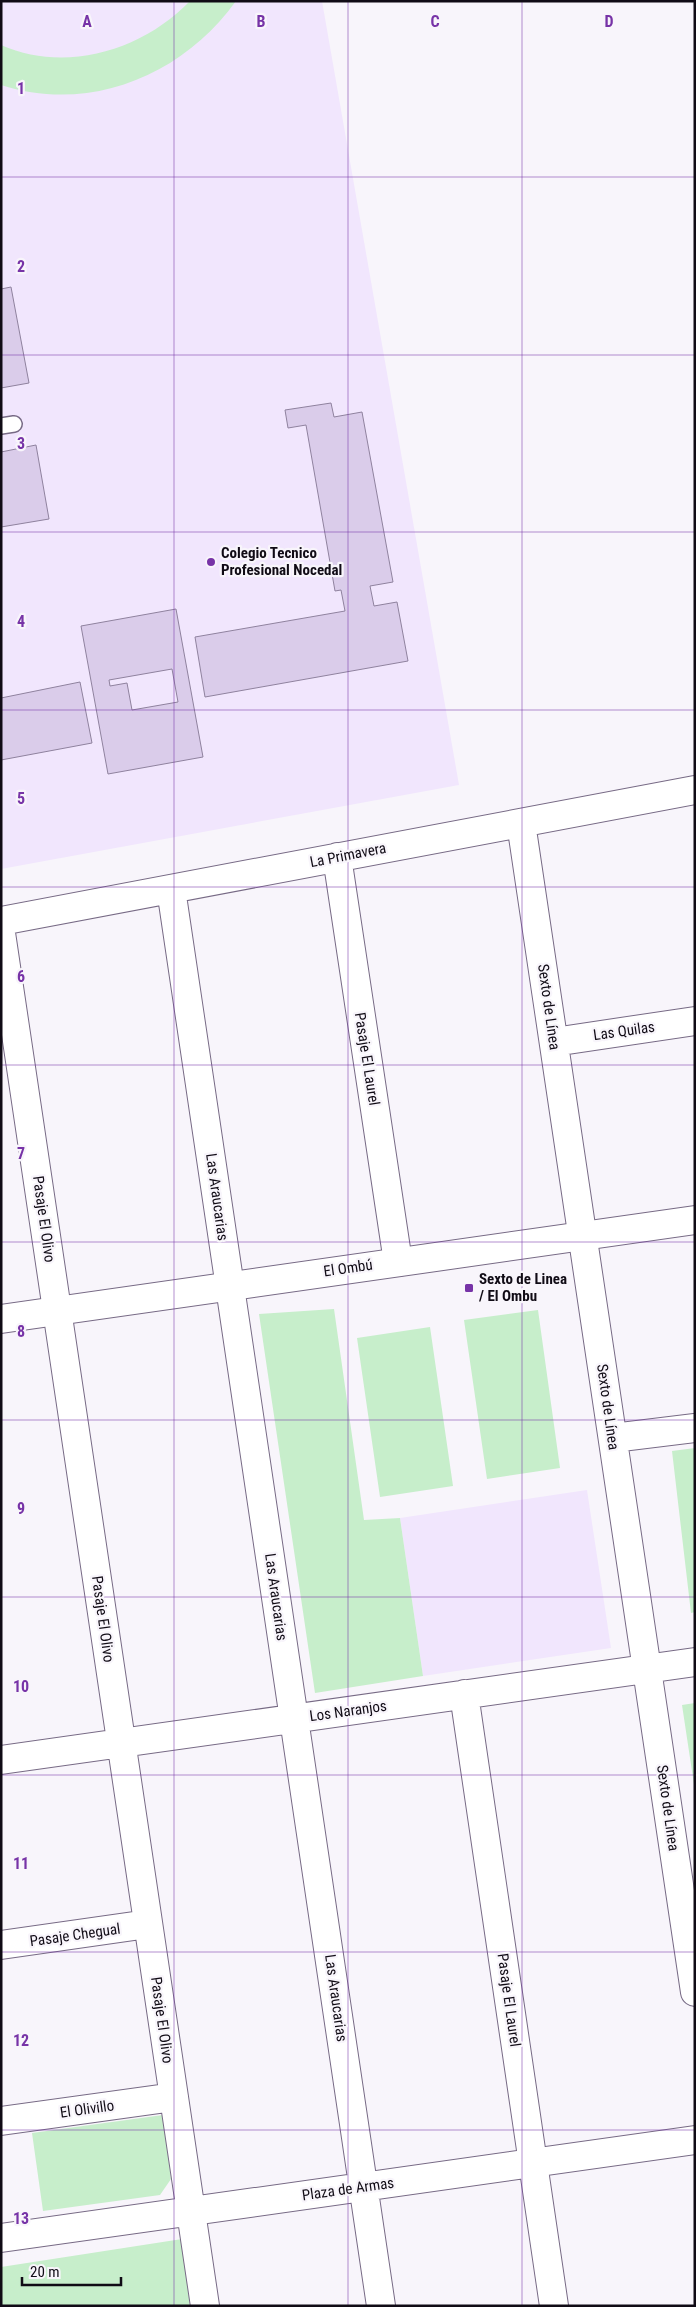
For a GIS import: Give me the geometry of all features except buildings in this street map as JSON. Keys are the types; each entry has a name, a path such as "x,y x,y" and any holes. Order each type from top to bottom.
{"street":[{"name":"La Primavera","path":"1,920 695,790"},
{"name":"Sexto de Línea","path":"522,823 695,1992"},
{"name":"Pasaje El Laurel","path":"337,857 398,1262"},
{"name":"Las Araucarias","path":"171,889 381,2306"},
{"name":"Pasaje El Olivo","path":"1,933 204,2306"},
{"name":"Las Quilas","path":"554,1042 695,1021"},
{"name":"El Ombú","path":"1,1319 695,1220"},
{"path":"613,1438 695,1428"},
{"name":"Los Naranjos","path":"1,1760 695,1662"},
{"name":"Pasaje El Laurel","path":"464,1694 554,2306"},
{"name":"Pasaje Chegual","path":"1,1945 148,1924"},
{"name":"El Olivillo","path":"1,2121 174,2098"},
{"name":"Plaza de Armas","path":"1,2238 695,2140"}],"shaded area":[{"name":"Colegio Tecnico Profesional Nocedal","path":"1,1 322,1 459,785 1,869"},
{"path":"587,1490 611,1648 423,1676 400,1518"}],"green space":[{"path":"190,1 236,1 214,27 189,49 162,68 132,82 100,91 68,95 34,93 1,85 1,45 26,53 51,57 77,57 102,52 127,44 150,33"},
{"path":"334,1309 364,1520 400,1518 423,1676 315,1693 259,1314"},
{"path":"538,1310 560,1468 487,1479 464,1320"},
{"path":"430,1327 453,1486 380,1497 357,1338"},
{"path":"695,1448 695,1612 691,1613 672,1451"},
{"path":"695,1703 695,1791 682,1705"},
{"path":"163,2115 171,2179 160,2195 43,2211 32,2133"},
{"path":"182,2239 190,2306 1,2306 1,2267"}],"place":[{"name":"Colegio Tecnico Profesional Nocedal","path":"211,562"},
{"name":"Sexto de Linea / El Ombu","path":"469,1288"}]}
